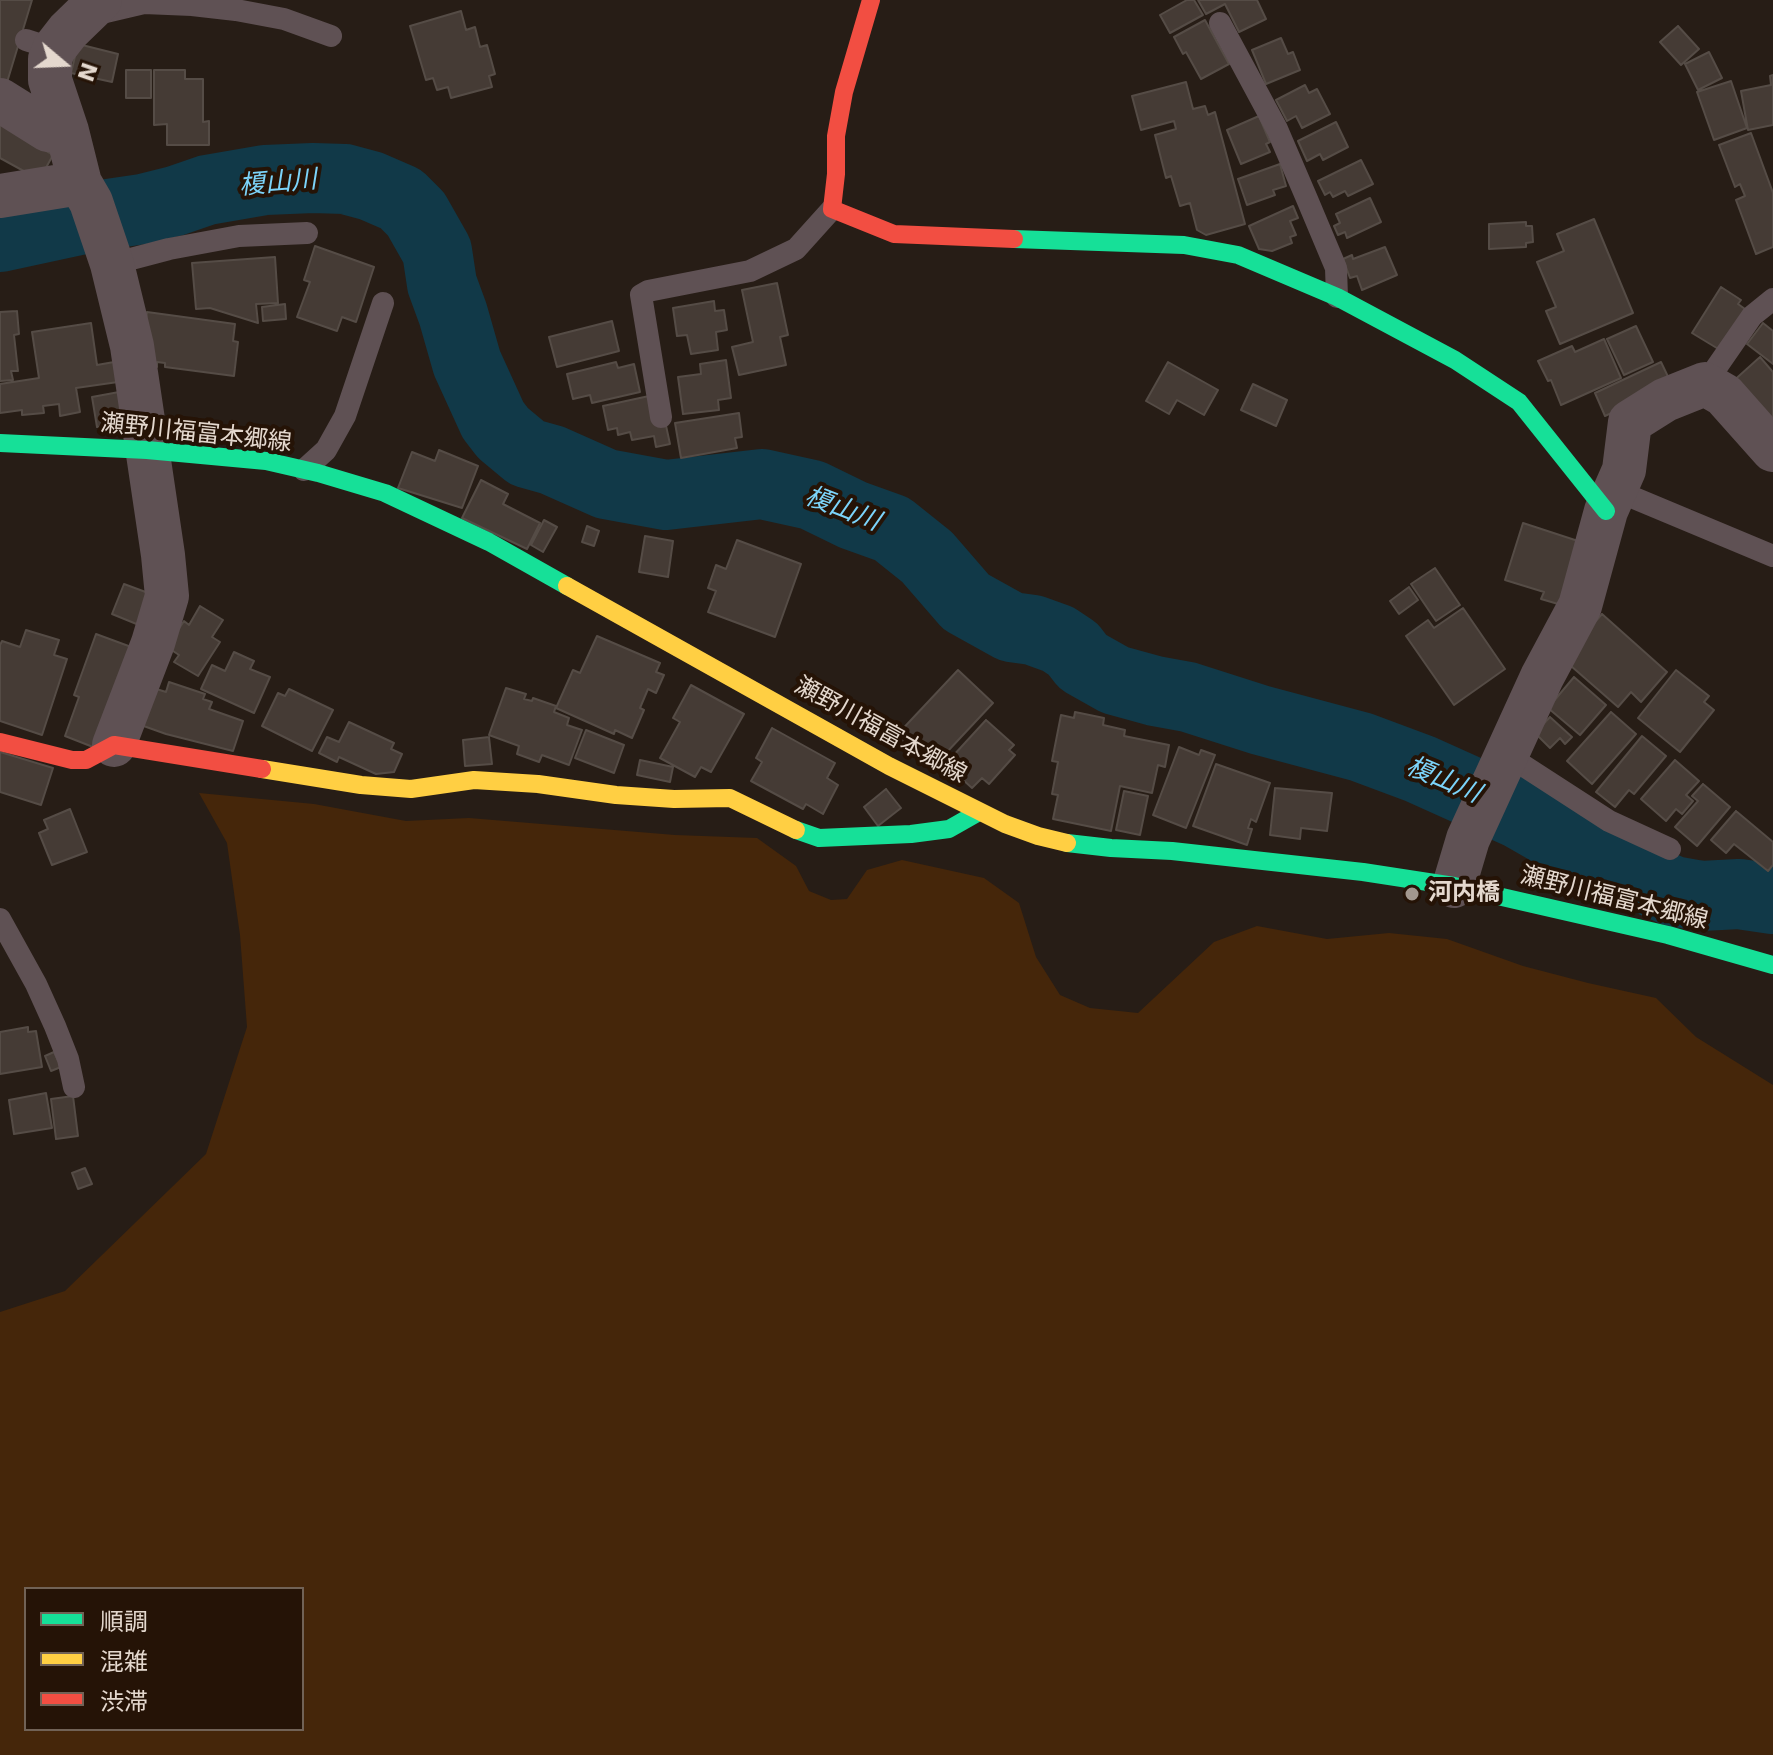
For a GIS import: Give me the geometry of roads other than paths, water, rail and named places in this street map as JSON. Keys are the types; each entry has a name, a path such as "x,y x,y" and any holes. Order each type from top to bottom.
{"street":[{"path":"871,0 844,92 836,136 832,209 894,234 1184,245 1238,255 1337,297 1455,360 1498,387 1519,402 1611,500"},
{"path":"92,8 68,31 40,44 50,59 50,80 109,257 132,346 167,596 153,643 114,745"},
{"path":"0,100 48,130 63,123"},
{"path":"0,196 86,192"},
{"path":"1454,886 1468,839 1542,677 1580,606 1611,500 1624,470 1630,422 1665,400 1705,384 1724,395 1773,450"},
{"name":"瀬野川福富本郷線","path":"0,443 147,450 266,461 385,493 489,542 889,766 979,812 1038,836 1111,848 1172,851 1308,866 1454,886 1668,935 1773,965"},
{"path":"0,742 72,760 86,760 114,745 361,785 411,789 474,780 538,784 616,795 674,799 730,798 819,838 949,829 979,812"}],"lane":[{"path":"92,8 144,3 236,10 284,19 331,36"},
{"path":"1220,23 1277,129 1307,199 1336,268 1337,297"},
{"path":"661,417 641,295 648,291 750,271 796,249 832,209"},
{"path":"109,257 239,236 307,233"},
{"path":"1705,384 1752,316 1773,299"},
{"path":"304,470 326,450 345,416 383,303"},
{"path":"0,457 29,444"},
{"path":"1611,500 1773,556"},
{"path":"1503,763 1609,821 1670,849"},
{"path":"0,919 55,1026 68,1059 74,1087"}],"waterway":[{"name":"榎山川","path":"0,237 143,209 207,190 265,180 345,179 371,186 401,199 416,214 437,251 442,284 467,363 493,420 527,453 552,460 606,484 666,495 762,484 812,495 892,529 927,557 966,602 1011,627 1033,630 1058,639 1073,649 1083,662 1115,680 1188,697 1361,747 1420,769 1520,814 1590,854 1673,891 1701,896 1739,894 1773,899"}],"place":[{"name":"河内橋","path":"1412,894"}]}
